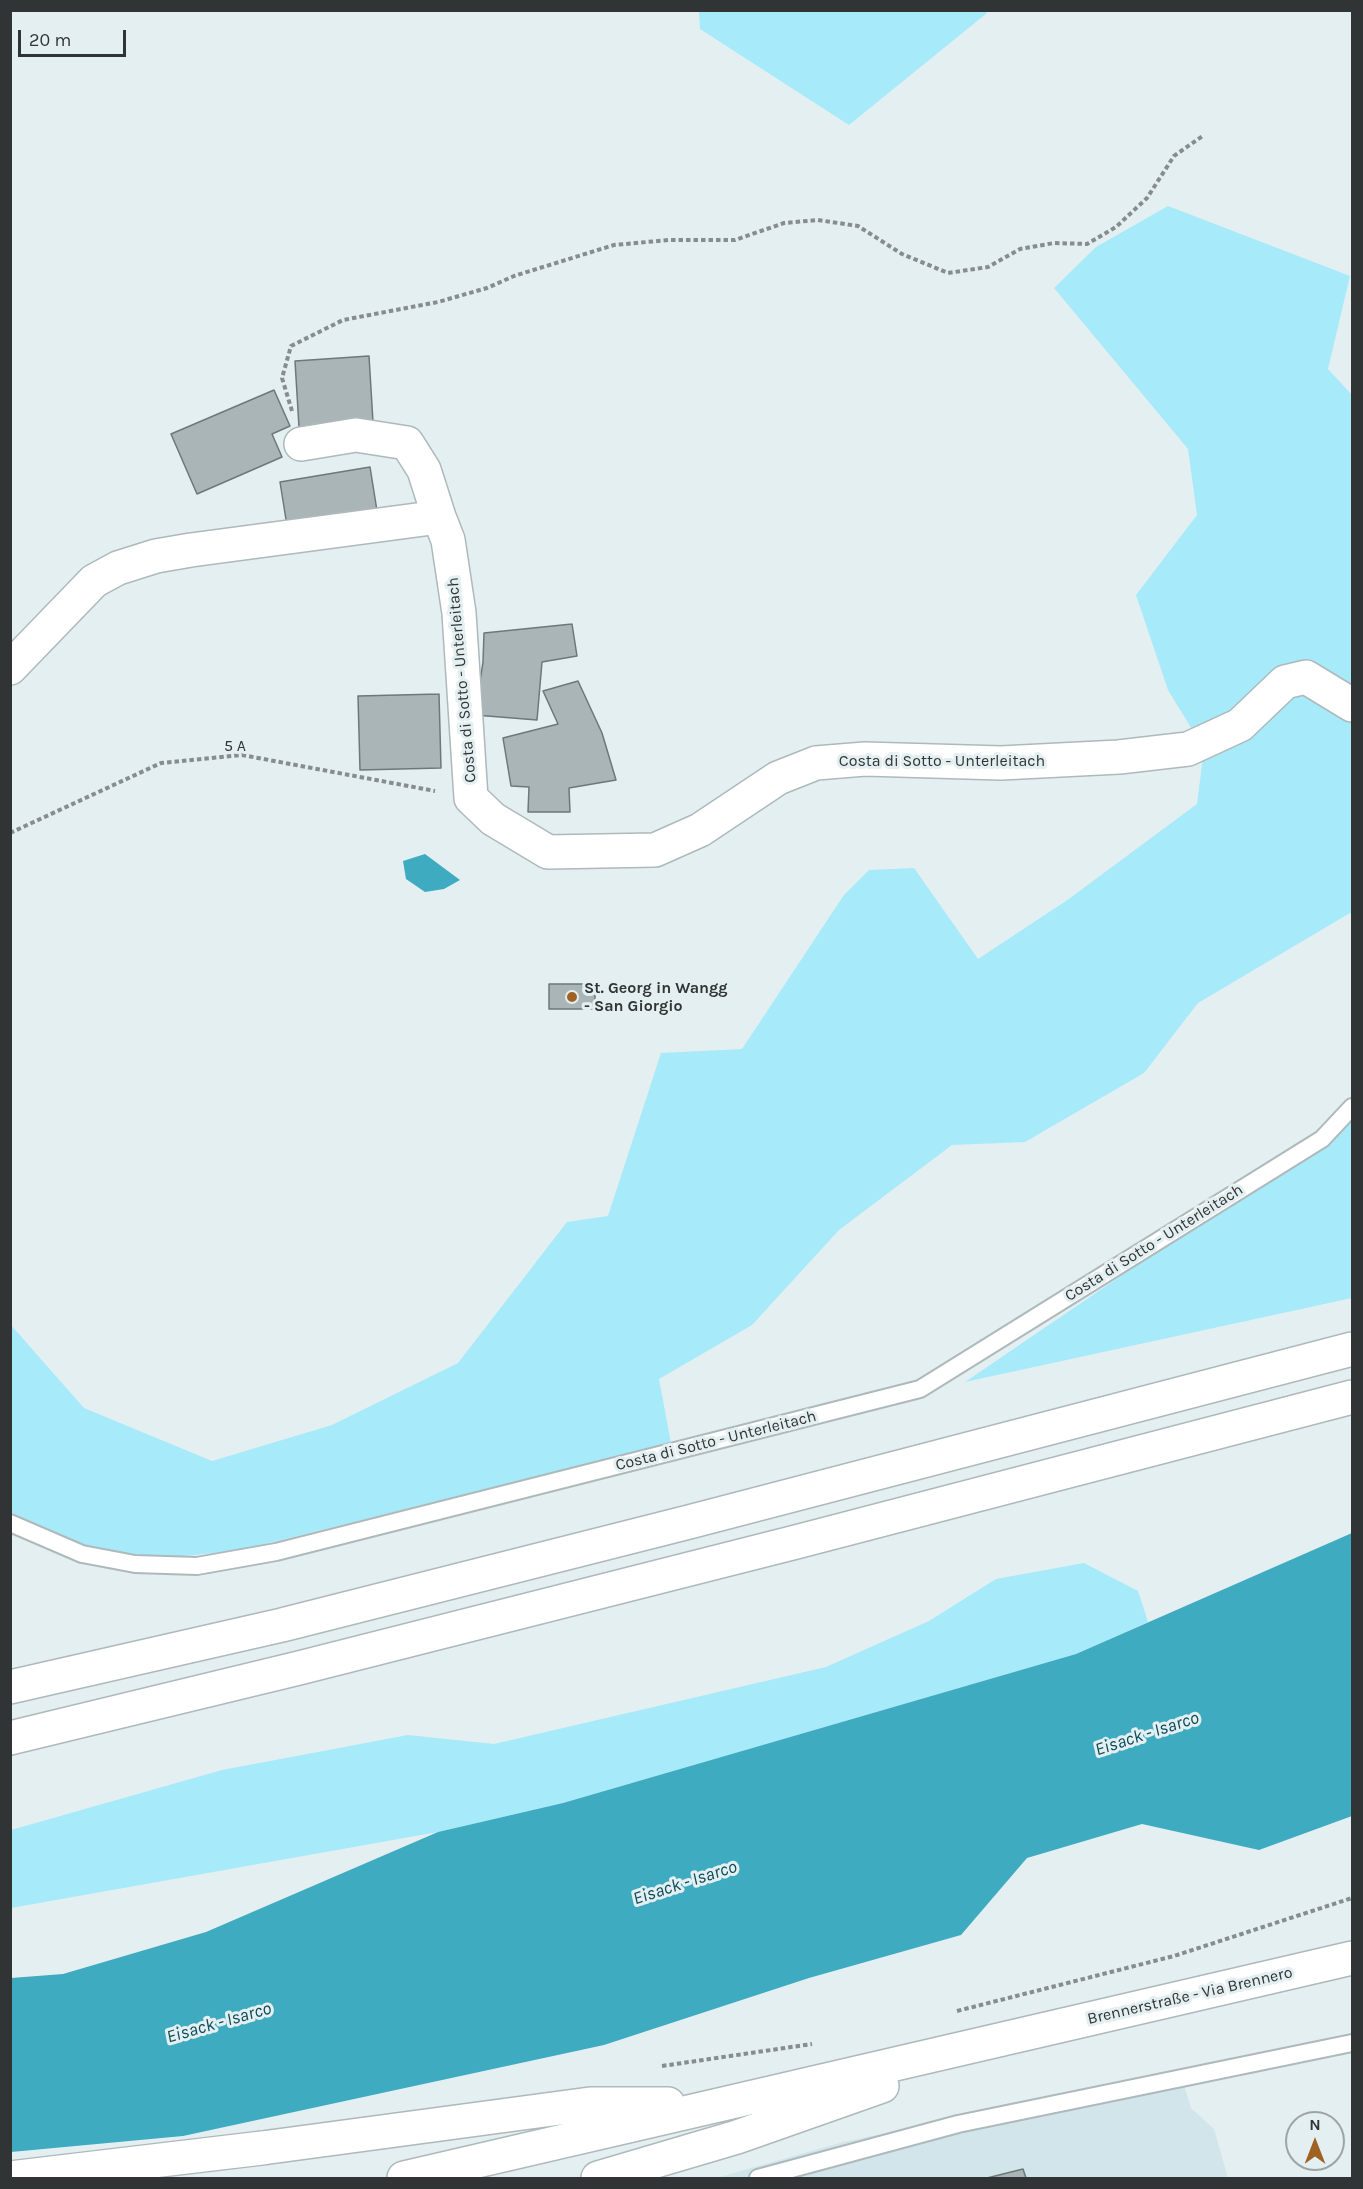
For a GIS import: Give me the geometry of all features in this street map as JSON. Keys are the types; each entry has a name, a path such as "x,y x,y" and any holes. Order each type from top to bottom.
{"main road":[{"name":"Costa di Sotto - Unterleitach","path":"301,444 356,435 407,442 424,470 448,540 459,613 471,798 493,819 548,852 655,850 700,830 778,778 816,763 865,759 1001,763 1119,757 1188,750 1240,725 1285,682 1306,677 1353,705"},
{"path":"10,668 94,581 118,568 156,556 191,550 439,517"},
{"path":"10,1687 375,1601 689,1522 1353,1349"},
{"path":"10,1738 356,1654 1353,1397"},
{"name":"Brennerstraße - Via Brennero","path":"1028,2033 1353,1958"},
{"path":"404,2178 1028,2033"},
{"path":"598,2178 737,2137 1028,2033"},
{"path":"10,2178 262,2148 590,2104 724,2104"}],"lane":[{"name":"Costa di Sotto - Unterleitach","path":"10,1523 82,1554 135,1564 197,1566 276,1552 920,1389 1322,1139 1353,1107"},
{"path":"758,2178 958,2124 1353,2043"}],"path":[{"path":"301,444 282,378 291,346 343,320 438,302 614,245 669,240 735,240 784,223 818,220 858,226 902,254 948,273 988,267 1020,249 1054,243 1087,244 1116,227 1147,198 1174,156 1204,135"},
{"name":"5 A","path":"10,833 161,763 242,756 471,798"},
{"path":"955,2011 1174,1956 1353,1898"},
{"path":"651,2068 818,2043"}],"shaded area":[{"path":"986,10 987,13 849,125 700,29 699,11"},
{"path":"1168,206 1350,276 1328,369 1352,395 1352,913 1198,1003 1144,1073 1025,1142 952,1145 839,1230 752,1325 659,1379 671,1443 241,1550 176,1557 124,1554 72,1542 11,1512 10,1324 84,1408 212,1461 332,1425 458,1363 567,1222 608,1216 661,1053 742,1049 844,895 869,870 914,868 978,959 1066,901 1197,804 1204,749 1168,690 1136,595 1197,515 1188,449 1054,288 1096,247"},
{"path":"1352,1107 1352,1298 965,1382 1322,1139"},
{"path":"1084,1563 1138,1591 1148,1622 1076,1654 563,1803 438,1832 11,1908 11,1830 222,1770 408,1735 494,1744 826,1667 929,1621 996,1579"},
{"path":"1180,2072 1191,2108 1214,2129 1228,2178 716,2178 843,2142"}],"water":[{"path":"425,854 460,880 444,889 425,892 406,879 403,861"},
{"name":"Eisack - Isarco","path":"1352,1533 1352,1816 1259,1850 1142,1824 1027,1858 961,1935 809,1978 604,2045 183,2136 11,2152 11,1978 63,1974 206,1932 438,1832 563,1803 1076,1654"}],"building":[{"path":"369,356 373,422 299,427 295,361"},
{"path":"274,390 290,426 272,434 282,457 197,494 171,434"},
{"path":"370,467 378,517 288,532 280,482"},
{"path":"572,624 577,656 542,662 537,720 475,715 483,662 484,633"},
{"path":"578,681 602,733 616,780 569,788 570,812 528,812 529,787 511,786 503,738 558,724 543,691"},
{"path":"439,694 441,768 360,770 358,696"},
{"name":"St. Georg in Wangg - San Giorgio","path":"549,984 595,984 595,1009 549,1009"},
{"path":"1023,2169 1026,2178 987,2178"}],"place":[{"name":"St. Georg in Wangg - San Giorgio","path":"572,997"}]}
